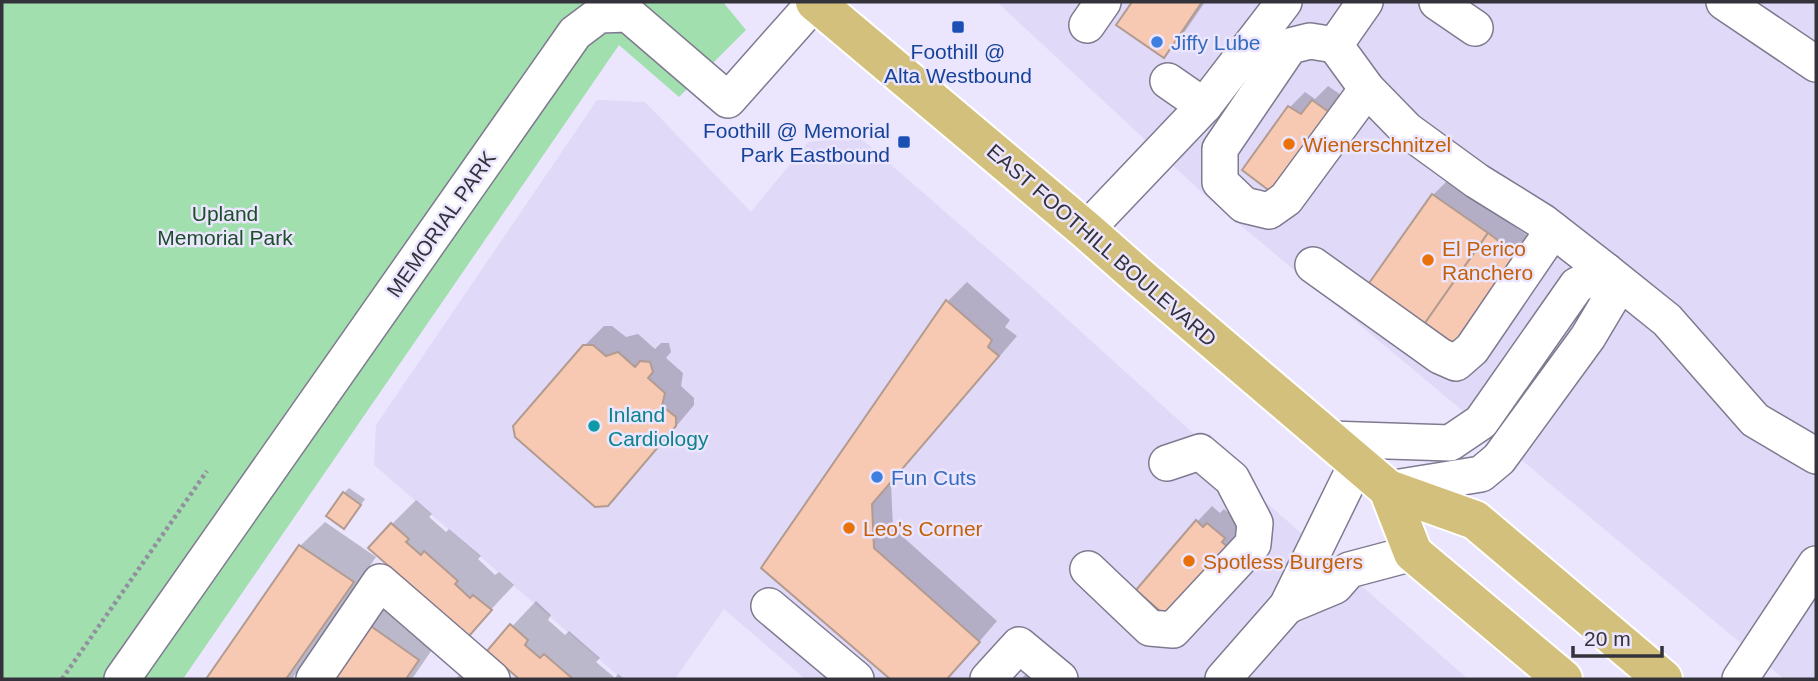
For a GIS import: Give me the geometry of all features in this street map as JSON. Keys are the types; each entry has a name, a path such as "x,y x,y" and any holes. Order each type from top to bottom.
{"main road":[{"name":"EAST FOOTHILL BOULEVARD","path":"815,2 1388,489 1475,520 1663,679"},
{"name":"EAST FOOTHILL BOULEVARD","path":"1388,489 1413,553 1563,679"}],"lane":[{"name":"MEMORIAL PARK","path":"122,679 575,33 599,15 628,14 727,100 815,2"},
{"path":"1086,230 1204,106 1284,2"},
{"path":"1335,45 1366,2"},
{"path":"1437,2 1475,28"},
{"path":"1724,2 1816,64"},
{"path":"1367,89 1286,199 1269,211 1244,205 1220,182 1220,149 1290,46 1310,41 1335,45 1367,89 1407,130 1477,181 1553,230 1606,271 1667,320 1755,420 1816,456"},
{"path":"1168,81 1204,106"},
{"path":"1313,265 1440,356 1457,363 1472,349 1553,230"},
{"path":"1223,679 1287,606 1343,451 1450,443 1481,422 1577,285 1606,271"},
{"path":"1388,489 1481,474 1499,458 1588,337 1613,295 1606,271"},
{"path":"1088,569 1150,628 1173,630 1253,544 1255,523 1232,479 1200,452 1167,463"},
{"path":"1287,606 1335,586 1349,570 1413,553"},
{"path":"1740,679 1816,564"},
{"path":"314,679 380,582 492,679"},
{"path":"769,606 856,679"},
{"path":"988,679 1019,645 1060,679"}],"path":[{"path":"62,679 207,471"}],"shaded area":[{"path":"997,2 1816,2 1816,679 1784,679 1209,199"},
{"path":"597,100 645,102 751,212 808,142 859,137 1035,290 1205,444 1245,484 1468,679 805,679 724,609 675,679 622,679 374,465 376,425"}],"green space":[{"name":"Upland Memorial Park","path":"2,2 723,2 746,30 679,97 619,45 183,679 2,679"}],"building":[{"name":"Jiffy Lube","path":"1132,2 1202,2 1164,58 1116,25"},
{"name":"Wienerschnitzel","path":"1312,100 1336,117 1279,198 1242,170 1288,106 1301,114"},
{"name":"El Perico Ranchero","path":"1432,194 1488,233 1423,326 1367,286"},
{"path":"1488,233 1523,259 1461,349 1425,323"},
{"path":"946,300 992,340 988,347 999,356 872,504 874,548 980,642 947,679 890,679 761,568"},
{"name":"Inland Cardiology","path":"583,345 593,345 606,356 618,352 635,367 640,361 650,362 653,372 648,378 665,393 662,406 676,417 676,426 608,506 595,507 515,437 513,426"},
{"path":"343,492 361,505 344,529 326,516"},
{"name":"Spotless Burgers","path":"1196,520 1203,527 1207,523 1225,538 1222,542 1229,548 1168,618 1136,590"},
{"path":"391,523 409,539 406,542 421,555 424,551 458,581 455,584 470,598 473,595 492,610 469,636 368,548"},
{"path":"299,545 354,582 286,679 206,679"},
{"path":"365,622 419,660 406,679 326,679"},
{"path":"510,624 528,640 525,645 540,658 544,654 573,679 519,679 487,651"}],"place":[{"name":"Foothill @ Alta Westbound","path":"958,27"},
{"name":"Jiffy Lube","path":"1157,42"},
{"name":"Foothill @ Memorial Park Eastbound","path":"904,142"},
{"name":"Wienerschnitzel","path":"1289,144"},
{"name":"El Perico Ranchero","path":"1428,260"},
{"name":"Inland Cardiology","path":"594,426"},
{"name":"Fun Cuts","path":"877,477"},
{"name":"Leo's Corner","path":"849,528"},
{"name":"Spotless Burgers","path":"1189,561"}]}
